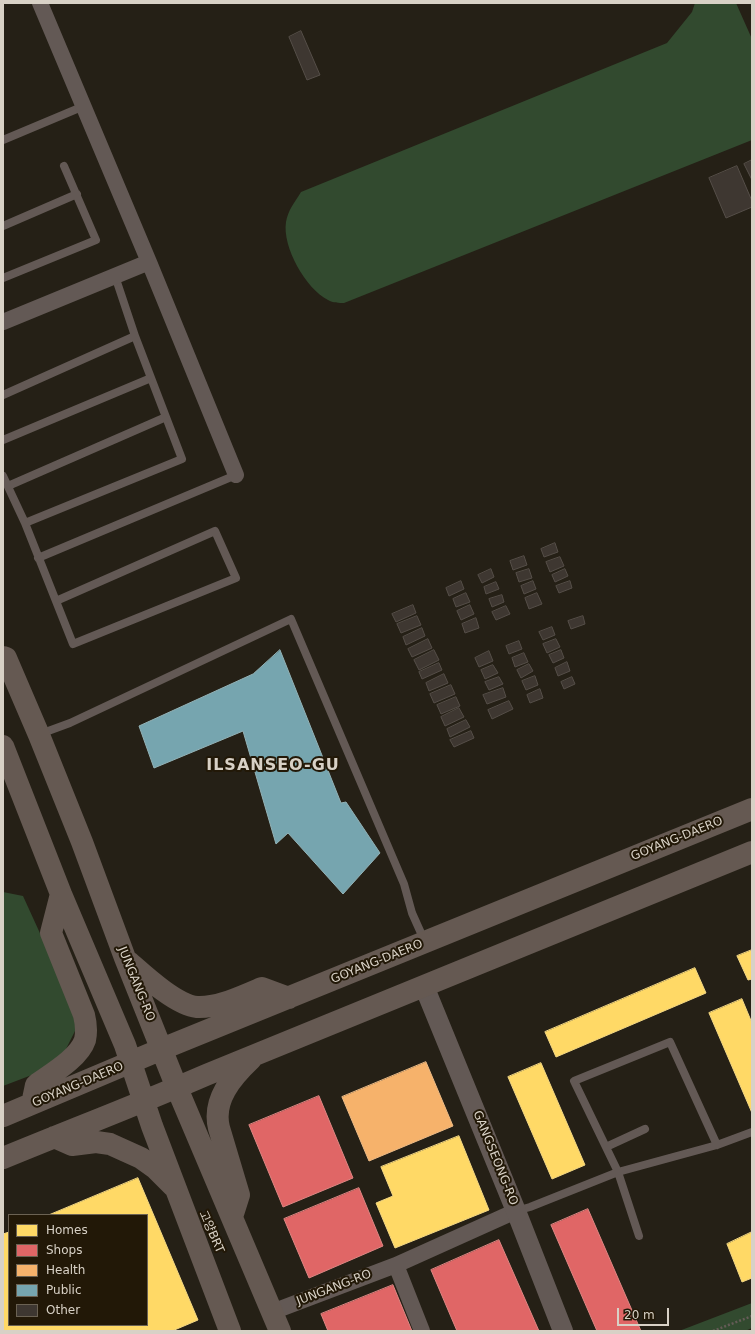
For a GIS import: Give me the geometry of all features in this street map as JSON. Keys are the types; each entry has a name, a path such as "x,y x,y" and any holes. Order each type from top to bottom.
{"main road":[{"name":"JUNGANG-RO","path":"3,656 6,658 39,735 82,842 125,958 177,1088 232,1217 274,1325"},
{"path":"3,746 131,1062 144,1102 227,1330"},
{"name":"GOYANG-DAERO","path":"3,1116 162,1049 752,809"},
{"path":"3,1158 119,1110 144,1102 255,1055 752,852"},
{"path":"32,1104 36,1085 70,1060 79,1050 84,1041 86,1026 84,1015 51,933 62,894"},
{"path":"125,958 150,981 180,1001 196,1007 224,1003 262,988 289,998"},
{"path":"232,1217 239,1195 219,1128 217,1120 218,1112 226,1087 238,1071 255,1055"},
{"path":"54,1137 72,1145 96,1142 110,1144 141,1158 151,1165 176,1189"}],"street":[{"path":"40,3 149,262 236,475"},
{"path":"3,322 149,262"},
{"name":"GANGSEONG-RO","path":"424,986 516,1210 563,1331"},
{"name":"JUNGANG-RO","path":"274,1325 396,1265 516,1210"},
{"path":"396,1265 422,1331"}],"lane":[{"path":"3,140 84,106"},
{"path":"3,278 96,240 64,166"},
{"path":"3,226 77,194"},
{"path":"24,524 182,459 135,336 115,276"},
{"path":"3,395 135,336"},
{"path":"3,440 151,378"},
{"path":"8,486 166,418"},
{"path":"38,558 236,475"},
{"path":"3,476 73,644 236,578 215,531 56,602"},
{"path":"39,735 70,723 291,618 404,884 412,913 425,943"},
{"path":"639,1236 618,1172 574,1081 670,1042 717,1145"},
{"path":"606,1147 645,1129"},
{"path":"516,1210 530,1207 618,1172 717,1145 752,1132"},
{"name":"고양BRT","path":"159,1143 220,1280"}],"path":[{"path":"713,1331 752,1316"}],"green space":[{"path":"695,3 736,3 752,39 752,140 344,303 328,300 320,295 304,277 292,255 286,232 288,214 301,192 667,43 692,12"},
{"path":"3,892 23,896 80,1021 58,1065 3,1086"},
{"path":"752,1303 752,1328 745,1331 679,1331"}],"building: Homes":[{"path":"752,950 752,979 748,980 737,956"},
{"path":"695,968 706,993 556,1057 545,1032"},
{"path":"742,999 752,1023 752,1113 709,1013"},
{"path":"541,1063 585,1165 552,1179 508,1077"},
{"path":"459,1136 489,1210 395,1248 376,1203 393,1196 381,1167"},
{"path":"138,1178 198,1320 172,1331 3,1331 3,1234 8,1232 8,1326 148,1326 148,1214 51,1214"},
{"path":"752,1232 752,1278 742,1282 727,1244"}],"building: Shops":[{"path":"319,1096 353,1178 283,1207 249,1125"},
{"path":"359,1188 383,1246 309,1278 284,1219"},
{"path":"588,1209 641,1331 597,1331 551,1225"},
{"path":"499,1240 539,1331 457,1331 431,1270"},
{"path":"393,1285 412,1331 328,1331 321,1314"}],"building: Health":[{"path":"426,1062 453,1126 369,1161 342,1097"}],"building: Public":[{"path":"280,650 341,803 346,802 380,853 343,894 288,833 276,844 243,731 154,768 139,726 253,674"}],"building: Other":[{"path":"301,31 320,75 307,80 289,37"},
{"path":"752,160 752,180 744,164"},
{"path":"737,166 752,201 752,207 726,218 709,178"},
{"path":"555,543 558,552 544,557 541,549"},
{"path":"524,556 527,565 513,570 510,561"},
{"path":"560,557 564,566 550,572 546,562"},
{"path":"491,569 494,577 482,583 478,575"},
{"path":"529,569 532,578 519,582 516,573"},
{"path":"565,569 568,576 555,582 552,575"},
{"path":"461,581 464,589 449,596 446,588"},
{"path":"533,581 536,589 524,594 521,586"},
{"path":"570,581 572,588 559,593 556,586"},
{"path":"496,582 499,589 486,594 484,587"},
{"path":"466,593 470,602 456,607 453,599"},
{"path":"537,593 542,604 529,609 525,598"},
{"path":"502,595 504,602 492,607 489,599"},
{"path":"413,605 416,613 396,622 392,614"},
{"path":"470,605 474,614 461,620 457,611"},
{"path":"506,606 510,614 496,620 492,612"},
{"path":"417,616 421,625 401,633 397,624"},
{"path":"583,616 585,624 571,629 568,621"},
{"path":"476,618 479,628 465,633 462,624"},
{"path":"552,627 555,635 543,640 539,632"},
{"path":"422,628 425,636 406,645 403,637"},
{"path":"428,639 432,648 412,657 408,649"},
{"path":"556,639 560,647 547,653 543,644"},
{"path":"519,641 522,649 509,654 506,646"},
{"path":"434,650 439,660 419,670 414,660"},
{"path":"561,650 564,658 553,663 549,655"},
{"path":"489,651 493,661 479,667 475,658"},
{"path":"524,653 528,662 515,667 512,658"},
{"path":"567,662 570,671 558,676 555,668"},
{"path":"439,663 442,670 422,679 419,672"},
{"path":"529,664 533,671 521,678 517,670"},
{"path":"493,665 498,673 485,679 481,670"},
{"path":"444,674 448,683 429,691 426,683"},
{"path":"535,676 538,685 526,690 522,681"},
{"path":"499,677 503,684 489,690 485,682"},
{"path":"572,677 575,684 564,689 561,682"},
{"path":"451,685 455,694 434,703 430,694"},
{"path":"503,688 506,697 487,704 483,695"},
{"path":"540,689 543,698 530,703 527,695"},
{"path":"456,697 460,706 441,714 437,705"},
{"path":"509,701 513,709 492,719 488,710"},
{"path":"459,708 464,717 445,726 441,717"},
{"path":"466,720 470,727 450,737 447,729"},
{"path":"471,731 474,738 454,747 450,740"}],"district":[{"name":"ILSANSEO-GU","path":"273,766"}]}
